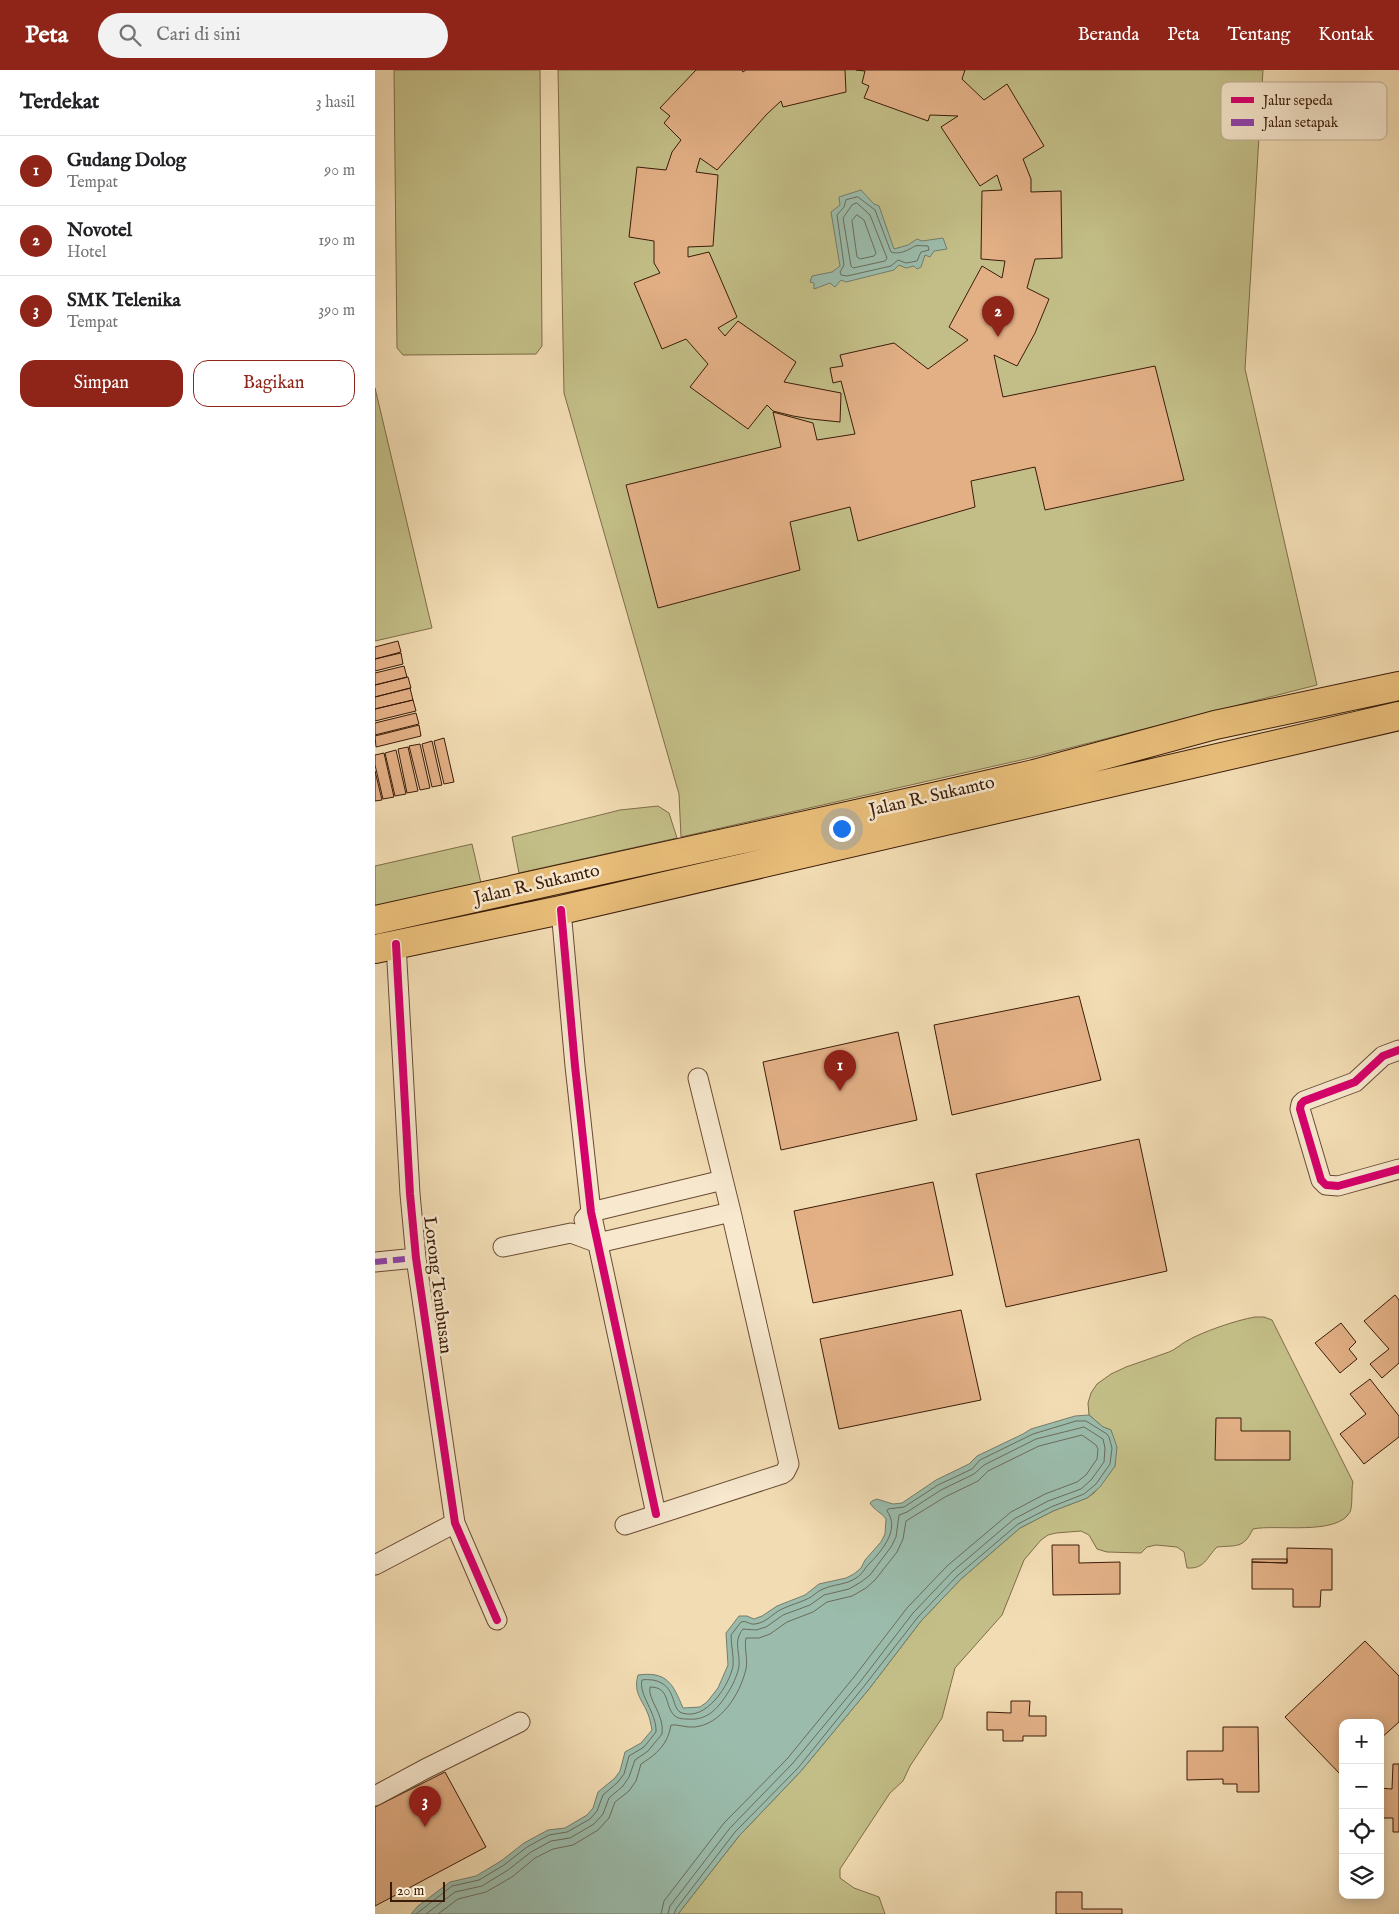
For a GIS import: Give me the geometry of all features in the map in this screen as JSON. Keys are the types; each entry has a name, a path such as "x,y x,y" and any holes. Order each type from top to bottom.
{"highway":[{"name":"Jalan R. Sukamto","path":"375,920 938,796 1034,774 1215,725 1397,686"},
{"name":"Jalan R. Sukamto","path":"386,946 561,910 1399,716"}],"street":[{"path":"561,910 574,1057 591,1212 656,1514"},
{"name":"Lorong Tembusan","path":"386,946 416,1258 455,1522 497,1620"},
{"path":"1399,1050 1383,1056 1355,1082 1305,1101 1300,1109 1321,1180 1326,1185 1338,1186 1399,1168"},
{"path":"625,1525 782,1474 789,1464 698,1078"},
{"path":"571,1233 591,1212 723,1180"},
{"path":"503,1247 571,1233 598,1243 731,1212"},
{"path":"375,1262 416,1258"},
{"path":"375,1565 455,1522"},
{"path":"375,1796 520,1722"}],"shaded area":[{"path":"394,70 540,70 542,346 536,354 403,355 397,348"},
{"path":"558,70 1263,70 1262,82 1221,82 1221,140 1259,140 1245,369 1317,685 1030,758 681,837 679,794 564,393"},
{"path":"375,388 432,628 375,641"},
{"path":"658,806 669,813 677,838 519,873 512,837 620,810"},
{"path":"472,844 481,883 375,907 375,866"},
{"path":"1255,1317 1264,1317 1272,1320 1353,1482 1350,1512 1343,1519 1333,1524 1320,1527 1253,1529 1246,1540 1239,1545 1217,1547 1202,1565 1193,1568 1187,1568 1184,1552 1177,1547 1156,1545 1147,1547 1141,1553 1107,1552 1097,1549 1089,1535 1081,1531 1048,1535 1041,1540 1024,1560 1002,1615 955,1668 942,1718 910,1766 903,1781 890,1793 840,1869 840,1878 854,1888 879,1897 885,1914 678,1914 739,1836 801,1771 869,1689 921,1621 961,1579 1020,1528 1053,1511 1087,1498 1094,1493 1115,1466 1111,1430 1103,1427 1089,1415 1088,1403 1091,1393 1097,1384 1111,1374 1169,1352 1200,1334"}],"water":[{"path":"861,190 874,204 879,206 894,249 908,245 917,239 922,241 943,238 947,249 934,251 930,257 925,255 921,267 917,269 914,266 906,268 899,265 894,270 846,282 841,280 835,287 830,283 814,289 814,283 810,282 812,276 832,272 840,266 831,212 840,205 839,197"},
{"path":"1089,1415 1103,1427 1111,1430 1117,1447 1115,1466 1100,1487 1087,1498 1053,1511 1020,1528 961,1579 921,1621 869,1689 801,1771 739,1836 678,1914 411,1914 418,1906 450,1882 476,1876 501,1861 524,1843 548,1830 565,1828 587,1815 593,1808 598,1792 615,1778 620,1771 625,1752 641,1743 652,1730 648,1714 637,1691 638,1675 656,1675 668,1681 676,1692 683,1708 700,1707 707,1702 718,1688 728,1665 726,1633 739,1616 747,1616 754,1619 762,1616 777,1606 805,1595 819,1584 846,1578 861,1568 885,1534 886,1519 871,1505 872,1501 877,1499 893,1504 902,1503 936,1480 969,1464 977,1456 1031,1429 1075,1416"}],"building":[{"path":"696,70 742,70 743,72 746,70 845,70 846,92 783,107 781,101 717,170 700,158 696,172 718,175 713,246 688,247 688,257 709,252 737,317 718,328 725,336 738,321 796,362 784,382 841,393 840,422 793,416 773,411 767,405 748,429 690,387 708,364 686,339 662,349 634,283 660,273 654,263 654,241 629,237 637,167 666,170 672,152 681,140 664,123 670,116 660,108"},
{"path":"856,70 965,70 962,79 984,100 1007,84 1044,146 1023,159 1031,179 1031,192 1061,191 1062,258 1035,259 1027,288 1049,299 1035,333 1017,366 994,355 1003,397 1155,366 1184,480 1045,510 1035,467 971,481 975,507 858,541 850,507 790,522 800,570 658,608 626,485 781,447 773,412 813,423 817,440 855,434 841,381 833,383 830,368 843,366 840,355 894,343 928,369 968,340 949,327 982,266 1002,278 1005,261 981,259 982,191 1002,190 997,175 980,186 941,127 958,116 930,115 928,121 864,98 869,86 862,83 865,71"},
{"path":"398,641 401,652 375,659 375,647"},
{"path":"401,653 403,664 375,671 375,659"},
{"path":"404,666 407,677 375,685 375,673"},
{"path":"408,677 411,688 375,697 375,685"},
{"path":"410,688 413,700 375,709 375,697"},
{"path":"413,700 416,711 375,721 375,709"},
{"path":"416,713 419,724 375,735 375,723"},
{"path":"419,725 421,736 376,747 375,736"},
{"path":"444,738 454,782 444,784 434,741"},
{"path":"432,741 442,785 432,787 422,744"},
{"path":"420,744 430,788 420,790 409,746"},
{"path":"408,747 418,791 407,793 398,749"},
{"path":"396,750 406,794 395,796 385,753"},
{"path":"384,753 394,797 383,799 375,765 375,755"},
{"path":"375,771 382,800 375,801"},
{"path":"1079,996 1101,1080 952,1115 934,1025"},
{"path":"898,1032 917,1120 781,1150 763,1062"},
{"path":"1139,1139 1167,1271 1006,1307 976,1174"},
{"path":"933,1182 953,1275 813,1303 794,1211"},
{"path":"1395,1295 1399,1300 1399,1363 1382,1378 1370,1364 1389,1349 1364,1321"},
{"path":"961,1310 981,1400 839,1429 820,1339"},
{"path":"1341,1323 1356,1342 1349,1349 1357,1359 1340,1373 1315,1343"},
{"path":"1370,1379 1399,1416 1399,1437 1364,1464 1340,1434 1366,1414 1350,1394"},
{"path":"1216,1418 1241,1418 1241,1431 1290,1431 1290,1460 1215,1460"},
{"path":"1052,1545 1079,1545 1079,1563 1120,1562 1120,1594 1053,1595"},
{"path":"1287,1548 1332,1549 1332,1590 1321,1590 1320,1607 1293,1607 1293,1589 1252,1589 1252,1562 1287,1563"},
{"path":"1252,1559 1287,1559 1287,1563 1252,1562"},
{"path":"1365,1641 1399,1676 1399,1722 1384,1735 1384,1719 1339,1719 1339,1773 1285,1717"},
{"path":"1011,1701 1030,1701 1029,1716 1046,1716 1046,1736 1023,1736 1023,1741 1003,1741 1003,1730 987,1730 987,1712 1011,1713"},
{"path":"1223,1727 1258,1727 1259,1792 1237,1792 1237,1784 1223,1784 1223,1779 1187,1780 1187,1751 1223,1751"},
{"path":"1393,1764 1399,1764 1399,1832 1393,1832 1393,1818 1384,1818 1384,1788 1392,1789"},
{"path":"445,1772 486,1847 375,1906 375,1807"},
{"path":"1056,1892 1082,1892 1082,1909 1122,1909 1122,1914 1056,1914"}],"marked path":[{"path":"375,1262 416,1258"}],"cycle path":[{"path":"561,910 591,1212 656,1514"},
{"path":"396,944 410,1194 416,1258 455,1523 497,1620"},
{"path":"1399,1050 1383,1056 1355,1082 1304,1101 1300,1109 1321,1180 1326,1185 1338,1186 1399,1169"}],"place":[{"name":"Novotel","path":"998,337"},
{"name":"Gudang Dolog","path":"840,1091"},
{"name":"SMK Telenika","path":"425,1827"}]}
